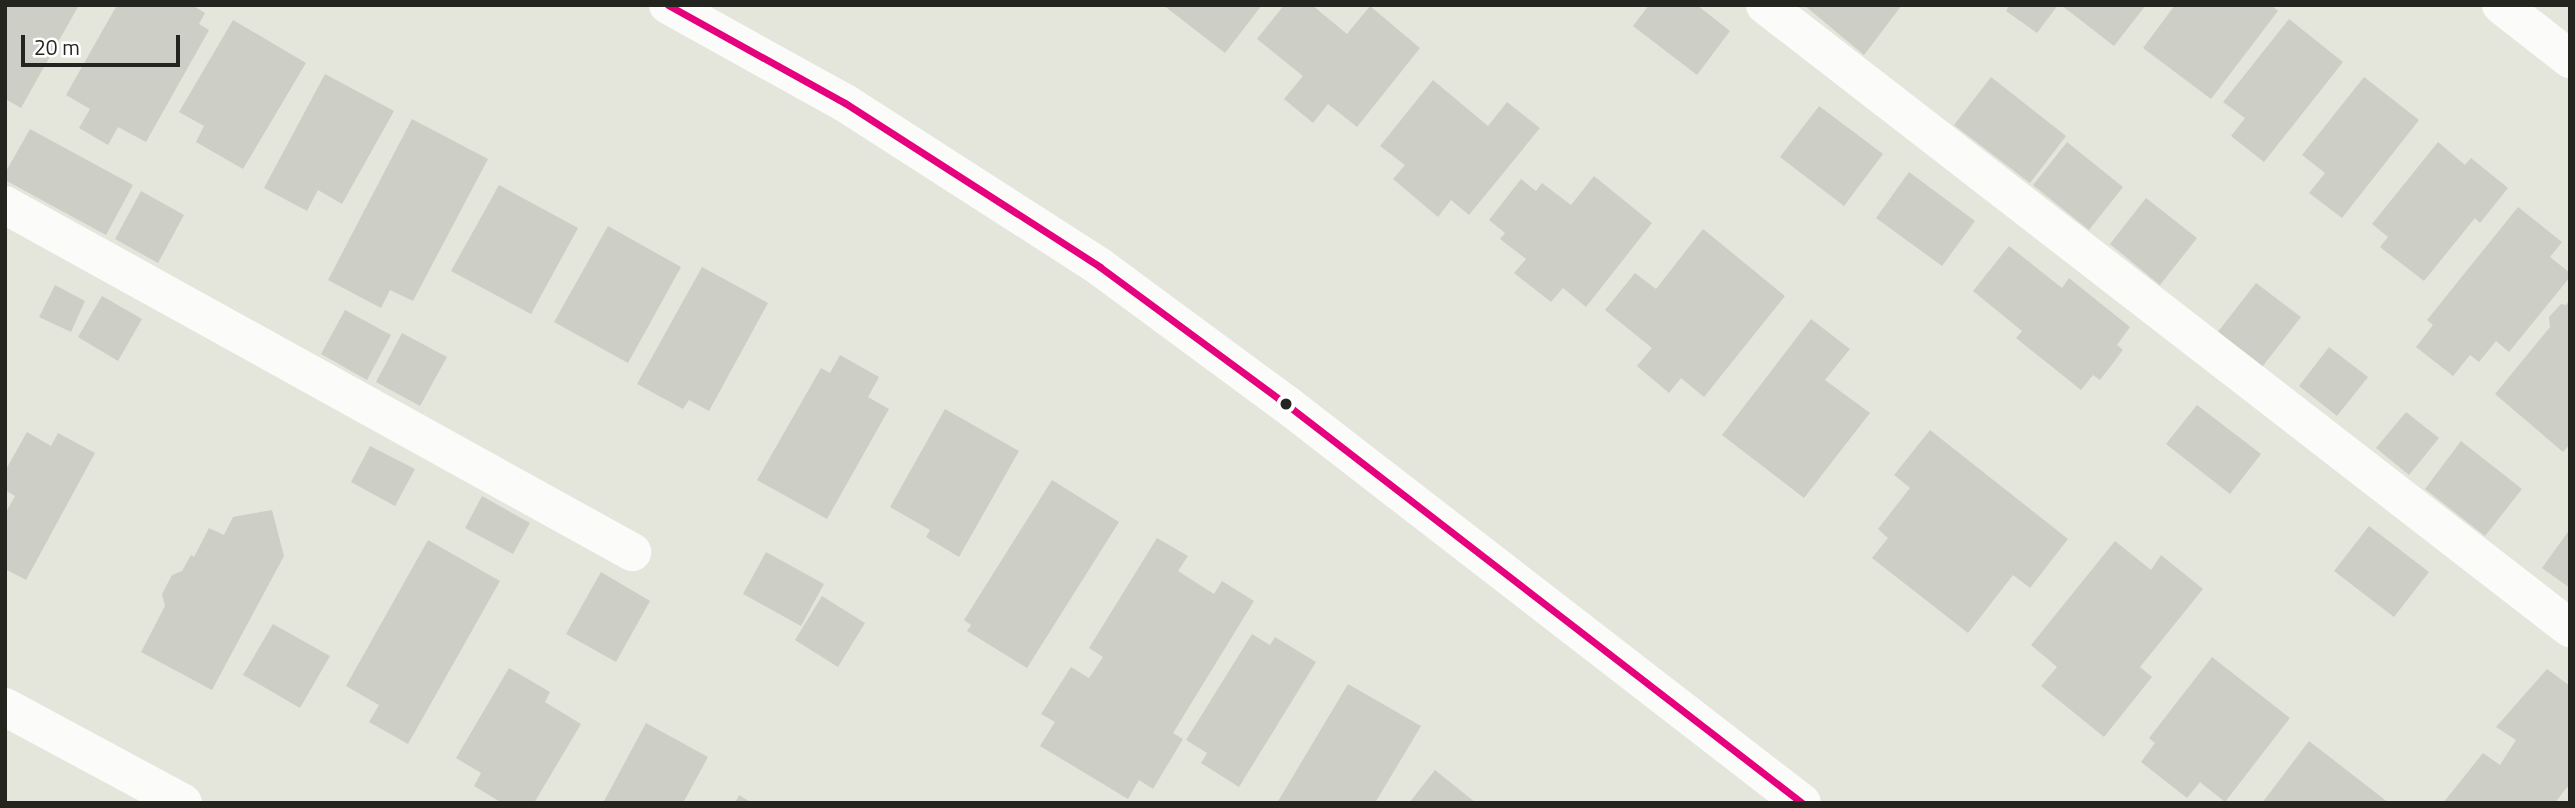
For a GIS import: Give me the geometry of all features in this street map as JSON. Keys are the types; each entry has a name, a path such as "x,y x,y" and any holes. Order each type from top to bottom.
{"street":[{"path":"668,5 845,103 1100,267 1286,404 1802,803"},
{"path":"1765,5 2570,628"},
{"path":"2501,5 2570,58"},
{"path":"5,205 632,552"},
{"path":"5,707 183,803"}],"building":[{"path":"5,5 79,5 21,108 5,99"},
{"path":"117,5 192,5 205,13 199,24 209,30 146,142 118,127 108,145 79,128 90,109 66,95"},
{"path":"1163,5 1262,5 1225,53"},
{"path":"1284,5 1312,5 1347,34 1370,6 1420,48 1357,127 1328,104 1313,123 1284,99 1303,76 1257,39"},
{"path":"1649,5 1697,5 1730,31 1697,75 1633,26"},
{"path":"1804,5 1902,5 1864,55"},
{"path":"2010,5 2058,5 2037,33 2006,11"},
{"path":"2061,5 2146,5 2114,46"},
{"path":"2175,5 2271,5 2278,11 2211,99 2143,48"},
{"path":"2289,19 2343,62 2264,162 2231,136 2245,118 2223,102"},
{"path":"233,20 306,63 243,169 196,142 204,126 179,112"},
{"path":"325,74 394,111 342,204 318,190 307,211 264,188"},
{"path":"1991,77 2066,136 2030,183 1954,125"},
{"path":"2364,77 2419,120 2342,218 2309,193 2325,173 2302,155"},
{"path":"1433,80 1488,126 1507,102 1540,128 1469,215 1451,200 1438,217 1393,179 1405,165 1380,146"},
{"path":"1819,106 1883,154 1844,206 1780,157"},
{"path":"412,119 488,159 413,301 390,290 381,308 328,280"},
{"path":"30,129 133,185 106,235 5,180 5,173"},
{"path":"2067,142 2123,187 2089,230 2033,185"},
{"path":"2438,142 2465,165 2471,158 2508,188 2480,223 2475,218 2424,281 2380,247 2388,237 2372,224"},
{"path":"1909,172 1975,221 1942,266 1876,218"},
{"path":"1594,176 1652,223 1586,307 1563,288 1551,302 1514,273 1526,259 1500,239 1505,233 1489,220 1521,179 1536,191 1542,183 1571,205"},
{"path":"499,185 578,228 531,314 451,271"},
{"path":"141,191 184,215 158,263 115,239"},
{"path":"2146,198 2197,238 2160,285 2110,244"},
{"path":"2518,207 2562,242 2550,257 2570,273 2570,277 2509,352 2496,341 2479,362 2470,355 2453,376 2416,347 2433,325 2427,320"},
{"path":"608,226 681,267 628,363 554,322"},
{"path":"1703,229 1785,296 1704,397 1681,378 1669,393 1637,366 1652,348 1605,310 1635,273 1656,289"},
{"path":"2009,246 2062,288 2069,278 2130,327 2117,345 2123,350 2100,380 2093,375 2081,390 2016,338 2022,331 1973,291"},
{"path":"702,267 768,303 709,411 689,400 683,409 637,384"},
{"path":"2256,283 2301,317 2262,367 2217,333"},
{"path":"55,285 85,301 71,332 39,317"},
{"path":"102,296 142,319 118,361 78,337"},
{"path":"2570,300 2570,444 2563,452 2495,394 2550,327 2549,317 2561,304 2566,305"},
{"path":"345,310 391,335 367,380 321,354"},
{"path":"1811,319 1850,349 1825,380 1870,413 1804,498 1722,435"},
{"path":"402,333 447,357 420,406 376,382"},
{"path":"2329,347 2368,377 2337,416 2299,386"},
{"path":"840,355 879,377 868,397 889,409 827,519 757,480 821,368 830,373"},
{"path":"2197,405 2261,454 2230,494 2166,444"},
{"path":"945,409 1019,451 959,557 926,537 930,530 890,507"},
{"path":"2406,412 2439,438 2409,475 2376,448"},
{"path":"1930,430 2068,539 2030,588 2013,575 1968,633 1872,558 1888,538 1878,529 1910,488 1894,475"},
{"path":"27,432 51,446 58,433 95,453 26,580 5,569 5,514 15,496 5,490 5,471"},
{"path":"2461,441 2522,489 2485,536 2425,489"},
{"path":"370,446 415,469 395,506 351,482"},
{"path":"1052,480 1119,522 1027,668 967,631 971,625 964,620"},
{"path":"482,496 530,523 513,554 465,528"},
{"path":"272,510 284,556 212,690 141,652 165,606 162,594 172,575 182,571 191,555 194,557 209,528 224,535 233,517"},
{"path":"2369,526 2429,572 2394,617 2334,571"},
{"path":"2570,529 2570,588 2542,568"},
{"path":"1157,538 1188,556 1178,571 1214,594 1222,581 1254,601 1173,733 1183,739 1153,789 1139,780 1128,799 1040,746 1055,722 1041,714 1071,667 1089,678 1103,657 1089,648"},
{"path":"428,540 500,581 408,744 369,722 379,705 346,686"},
{"path":"2115,541 2151,570 2161,555 2203,589 2140,667 2152,677 2104,737 2041,686 2057,667 2031,645"},
{"path":"766,552 824,584 801,626 743,594"},
{"path":"601,572 650,601 616,662 566,634"},
{"path":"822,596 865,623 838,667 795,640"},
{"path":"273,624 330,656 300,708 243,675"},
{"path":"1252,634 1270,645 1275,637 1316,662 1239,787 1201,763 1207,753 1186,740"},
{"path":"2212,657 2290,718 2225,802 2200,782 2187,798 2141,762 2155,743 2149,738"},
{"path":"509,668 550,692 545,702 581,724 534,803 502,803 474,786 481,773 456,758"},
{"path":"2547,669 2570,686 2570,789 2567,787 2555,803 2443,803 2483,753 2500,765 2516,740 2496,727"},
{"path":"1348,684 1421,726 1375,803 1277,803"},
{"path":"646,723 708,757 683,803 603,803"},
{"path":"2309,741 2389,803 2262,803"},
{"path":"1435,770 1476,803 1409,803"},
{"path":"739,795 752,803 735,803"}],"transit line":[{"path":"668,5 845,103 1100,267 1286,404 1802,803"}]}
